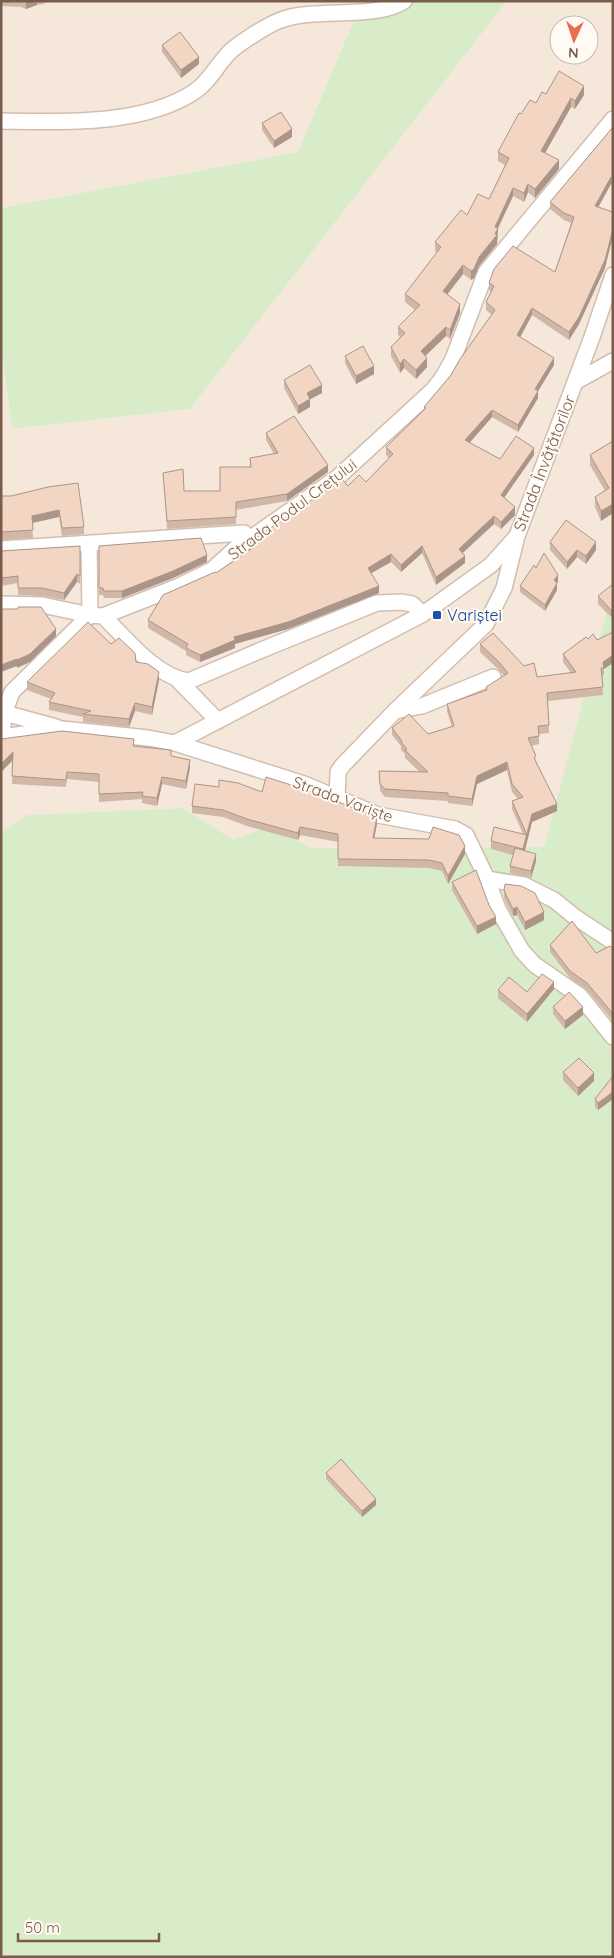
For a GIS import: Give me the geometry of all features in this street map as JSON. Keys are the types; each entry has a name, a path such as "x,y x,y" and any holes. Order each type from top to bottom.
{"street":[{"path":"1,122 91,120 134,115 171,104 195,91 213,74 228,53 280,20 301,15 390,9 404,1"},
{"name":"Strada Podul Crețului","path":"2,737 3,713 12,692 97,616 178,587 212,570 235,549 337,478 433,390 453,359 486,272 613,119"},
{"name":"Strada Învățătorilor","path":"175,743 423,614 491,566 517,536 613,275"},
{"path":"575,382 613,361"},
{"path":"1,549 244,533"},
{"path":"337,798 338,772 342,766 395,711 486,624 504,588 517,536"},
{"path":"89,543 97,616"},
{"path":"178,680 189,681 202,676 377,603 401,602 412,604 423,614"},
{"path":"1,604 42,605 97,616 154,665 178,680 218,721"},
{"path":"395,711 422,706 493,677"},
{"path":"3,713 62,729"},
{"path":"2,737 62,729"},
{"name":"Strada Variște","path":"62,729 148,738 175,743 304,784 390,819 442,826 455,829 466,835 487,879 498,909 522,951 535,965 580,996 613,1037"},
{"path":"487,879 524,885 554,900 575,917 613,942"}],"shaded area":[{"path":"1,1 362,1 298,152 1,208"},
{"path":"507,1 613,1 613,588 544,847 311,848 270,826 233,841 183,808 28,815 1,832 1,345 12,429 190,409"}],"green space":[{"path":"362,1 507,1 190,409 12,429 1,345 1,208 298,152"},
{"path":"613,588 613,1957 1,1957 1,832 27,815 183,808 233,840 270,826 311,848 544,847"}],"building":[{"path":"180,32 199,57 181,70 162,45"},
{"path":"559,71 584,86 575,101 571,98 541,151 559,160 535,189 528,184 524,193 513,188 495,227 498,228 495,234 497,235 479,257 474,269 471,271 463,265 443,291 460,304 450,330 446,327 421,351 427,358 416,370 404,359 400,364 391,347 405,333 398,327 420,305 405,294 441,247 435,242 461,210 467,215 478,194 489,199 509,158 498,152 519,113 521,114 530,100 536,103 542,92 546,94"},
{"path":"281,112 292,129 274,141 262,123"},
{"path":"613,127 613,178 611,177 595,206 613,212 613,229 605,260 579,317 569,332 532,308 517,335 554,358 535,389 538,391 518,425 492,410 465,440 500,459 516,436 534,448 501,495 515,507 501,522 494,516 459,549 465,556 436,577 422,546 401,565 391,554 368,568 379,586 288,622 234,637 235,640 200,655 186,648 188,644 148,620 163,595 216,573 254,547 250,542 342,479 348,486 359,475 366,482 393,454 386,447 426,408 424,407 451,375 460,359 495,310 486,302 494,286 489,283 494,269 513,246 555,272 574,217 564,213 550,202"},
{"path":"363,346 374,366 356,376 345,356"},
{"path":"310,365 322,385 307,393 310,399 298,406 284,380"},
{"path":"294,416 328,465 287,494 236,502 236,517 167,521 163,473 183,469 184,491 220,491 220,467 251,467 250,458 278,453 266,433"},
{"path":"613,441 613,504 601,511 595,497 609,488 590,455"},
{"path":"78,483 84,527 62,528 59,510 32,516 33,530 1,532 1,496 11,496 48,487"},
{"path":"566,520 596,542 586,556 577,550 567,562 550,542"},
{"path":"201,538 207,555 122,591 104,591 103,588 99,588 99,546"},
{"path":"80,546 80,576 77,574 64,593 42,588 18,588 18,576 1,578 1,551"},
{"path":"544,553 558,575 554,580 557,583 545,605 520,586 534,565 536,568"},
{"path":"613,584 613,608 611,610 598,596"},
{"path":"18,607 41,607 56,629 30,654 1,665 1,609 18,609"},
{"path":"88,622 111,644 119,638 135,653 136,662 148,664 159,672 152,707 135,703 129,719 83,714 91,711 49,702 55,693 27,682"},
{"path":"613,632 613,655 603,662 604,668 601,668 603,687 547,693 549,725 538,726 539,736 528,738 536,756 534,758 557,804 532,814 527,834 512,801 523,797 512,784 507,762 477,776 472,799 448,796 448,793 385,789 380,784 379,771 428,772 405,750 407,749 392,728 409,714 428,734 454,726 447,704 487,690 486,687 508,673 480,644 493,633 524,666 534,663 537,677 576,672 563,654 586,637 588,639 593,634 597,640"},
{"path":"62,731 134,739 133,746 171,750 171,756 190,760 186,781 162,777 157,798 142,796 143,792 99,794 99,774 67,772 66,780 12,776 13,752 1,764 1,739"},
{"path":"266,777 310,791 377,817 373,838 429,839 433,827 459,835 465,846 448,876 442,863 429,860 338,859 338,834 300,827 298,833 247,819 223,810 192,806 195,784 219,787 219,780 238,783 262,792"},
{"path":"494,827 527,835 523,849 491,841"},
{"path":"515,848 536,854 531,871 510,866"},
{"path":"476,870 489,905 496,917 477,926 452,882"},
{"path":"505,884 521,886 535,893 544,912 525,922 517,907 513,909 504,890"},
{"path":"572,921 596,953 610,946 613,948 613,1014 587,983 570,971 550,945"},
{"path":"542,974 554,982 527,1014 498,990 509,977 527,992"},
{"path":"569,992 583,1007 565,1021 553,1007"},
{"path":"579,1058 594,1073 578,1088 563,1072"},
{"path":"613,1076 613,1092 598,1103 595,1099"},
{"path":"341,1459 376,1499 362,1511 326,1473"}],"place":[{"name":"Variștei","path":"437,615"}]}
